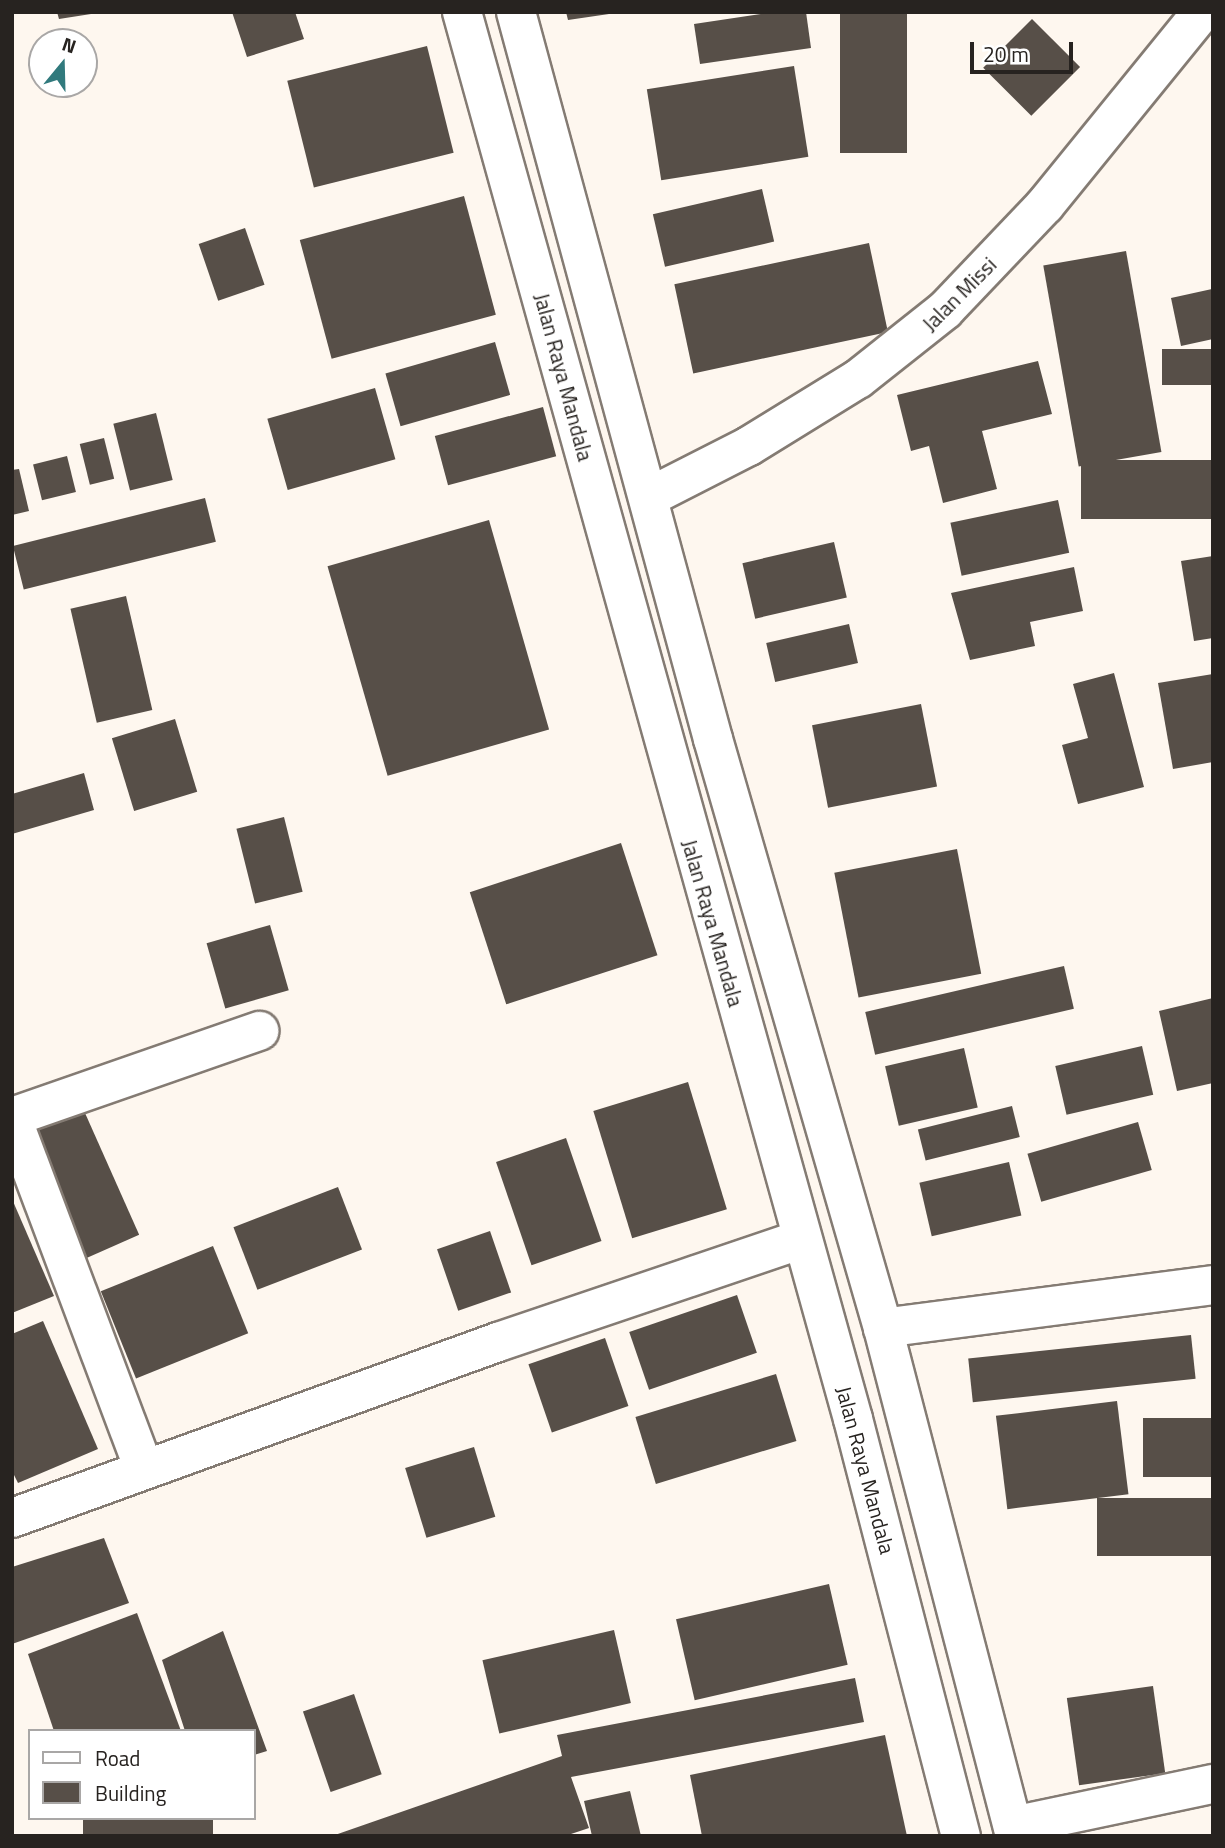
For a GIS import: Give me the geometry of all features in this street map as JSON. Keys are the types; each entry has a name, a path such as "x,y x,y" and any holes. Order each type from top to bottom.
{"main road":[{"name":"Jalan Raya Mandala","path":"462,12 853,1419 961,1836"},
{"path":"516,12 713,739 883,1328 1014,1831 1213,1784"},
{"name":"Jalan Missi","path":"649,497 749,446 858,379 945,310 1045,205 1200,14"},
{"path":"144,1469 12,1118 259,1031"},
{"path":"12,1518 144,1469 802,1239"},
{"path":"883,1328 1213,1285"},
{"path":"853,1419 903,1410"}],"building":[{"path":"57,12 91,12 91,14 59,19"},
{"path":"232,12 295,12 304,39 247,57"},
{"path":"566,12 609,12 609,14 568,20"},
{"path":"774,12 806,12 811,48 700,64 694,24"},
{"path":"840,12 907,12 907,153 840,153"},
{"path":"1032,19 1080,67 1031,116 983,68"},
{"path":"427,46 454,153 314,188 287,81"},
{"path":"794,66 808,157 661,180 647,89"},
{"path":"762,189 774,242 665,267 653,214"},
{"path":"464,196 496,315 332,359 300,240"},
{"path":"245,228 265,285 218,301 199,244"},
{"path":"869,243 888,332 693,373 674,284"},
{"path":"1126,251 1161,452 1079,466 1043,266"},
{"path":"1212,289 1213,339 1181,346 1171,298"},
{"path":"495,342 510,395 401,426 385,373"},
{"path":"1162,349 1213,349 1213,385 1162,385"},
{"path":"1038,361 1052,414 982,431 997,489 943,503 929,446 911,451 897,395"},
{"path":"375,388 395,459 288,490 267,419"},
{"path":"543,407 556,456 448,485 435,436"},
{"path":"156,413 173,480 130,491 113,424"},
{"path":"104,438 114,479 90,485 80,444"},
{"path":"67,456 76,492 42,500 33,464"},
{"path":"1081,460 1213,460 1213,519 1081,519"},
{"path":"19,469 29,511 12,515 12,470"},
{"path":"205,498 216,542 24,590 13,546"},
{"path":"1058,500 1069,553 962,576 950,523"},
{"path":"489,520 549,730 388,776 328,566"},
{"path":"834,542 847,598 755,619 742,563"},
{"path":"1213,556 1213,638 1194,641 1181,561"},
{"path":"1074,567 1083,611 1030,622 1035,646 970,660 951,593"},
{"path":"126,596 152,710 97,723 70,609"},
{"path":"849,624 858,663 775,682 766,643"},
{"path":"1114,673 1144,787 1078,804 1062,745 1088,738 1073,684"},
{"path":"1213,674 1213,762 1173,769 1158,683"},
{"path":"921,704 937,786 828,808 812,725"},
{"path":"175,719 197,792 134,811 112,738"},
{"path":"84,773 94,810 12,834 12,794"},
{"path":"284,817 303,892 255,904 236,829"},
{"path":"621,843 657,955 506,1004 470,892"},
{"path":"957,849 981,974 859,998 834,873"},
{"path":"270,925 289,990 225,1009 207,943"},
{"path":"1064,966 1074,1009 875,1055 865,1012"},
{"path":"1213,998 1213,1083 1177,1091 1159,1011"},
{"path":"1142,1046 1153,1095 1067,1115 1055,1066"},
{"path":"964,1048 978,1107 899,1126 885,1066"},
{"path":"688,1082 727,1209 632,1238 593,1111"},
{"path":"81,1104 139,1235 84,1259 26,1128"},
{"path":"1012,1106 1020,1137 926,1161 918,1129"},
{"path":"1138,1122 1152,1170 1041,1202 1027,1154"},
{"path":"566,1138 601,1241 532,1265 496,1162"},
{"path":"1009,1162 1021,1216 932,1236 919,1183"},
{"path":"338,1187 362,1250 257,1290 233,1227"},
{"path":"12,1199 54,1296 12,1313"},
{"path":"490,1231 511,1292 458,1311 437,1249"},
{"path":"213,1246 248,1333 136,1378 101,1291"},
{"path":"737,1295 757,1353 649,1390 629,1332"},
{"path":"43,1321 98,1449 18,1483 12,1471 12,1334"},
{"path":"1191,1335 1196,1379 973,1402 968,1358"},
{"path":"605,1338 628,1406 552,1432 528,1364"},
{"path":"776,1374 796,1441 656,1484 635,1417"},
{"path":"1117,1401 1128,1494 1007,1509 996,1416"},
{"path":"1143,1418 1213,1418 1213,1477 1143,1477"},
{"path":"474,1447 495,1517 426,1538 405,1468"},
{"path":"1097,1498 1213,1498 1213,1556 1097,1556"},
{"path":"104,1538 129,1603 12,1644 12,1567"},
{"path":"829,1584 848,1665 695,1700 676,1619"},
{"path":"137,1613 180,1729 53,1729 28,1654"},
{"path":"614,1630 631,1703 499,1733 482,1660"},
{"path":"223,1631 267,1751 256,1754 256,1729 184,1729 162,1660"},
{"path":"855,1678 864,1722 571,1777 589,1828 565,1836 332,1836 562,1756 557,1735"},
{"path":"1153,1686 1165,1773 1079,1785 1067,1698"},
{"path":"354,1694 382,1774 331,1792 303,1712"},
{"path":"885,1735 907,1836 702,1836 690,1775"},
{"path":"630,1791 641,1836 592,1836 584,1801"},
{"path":"83,1820 213,1820 213,1836 83,1836"}]}
